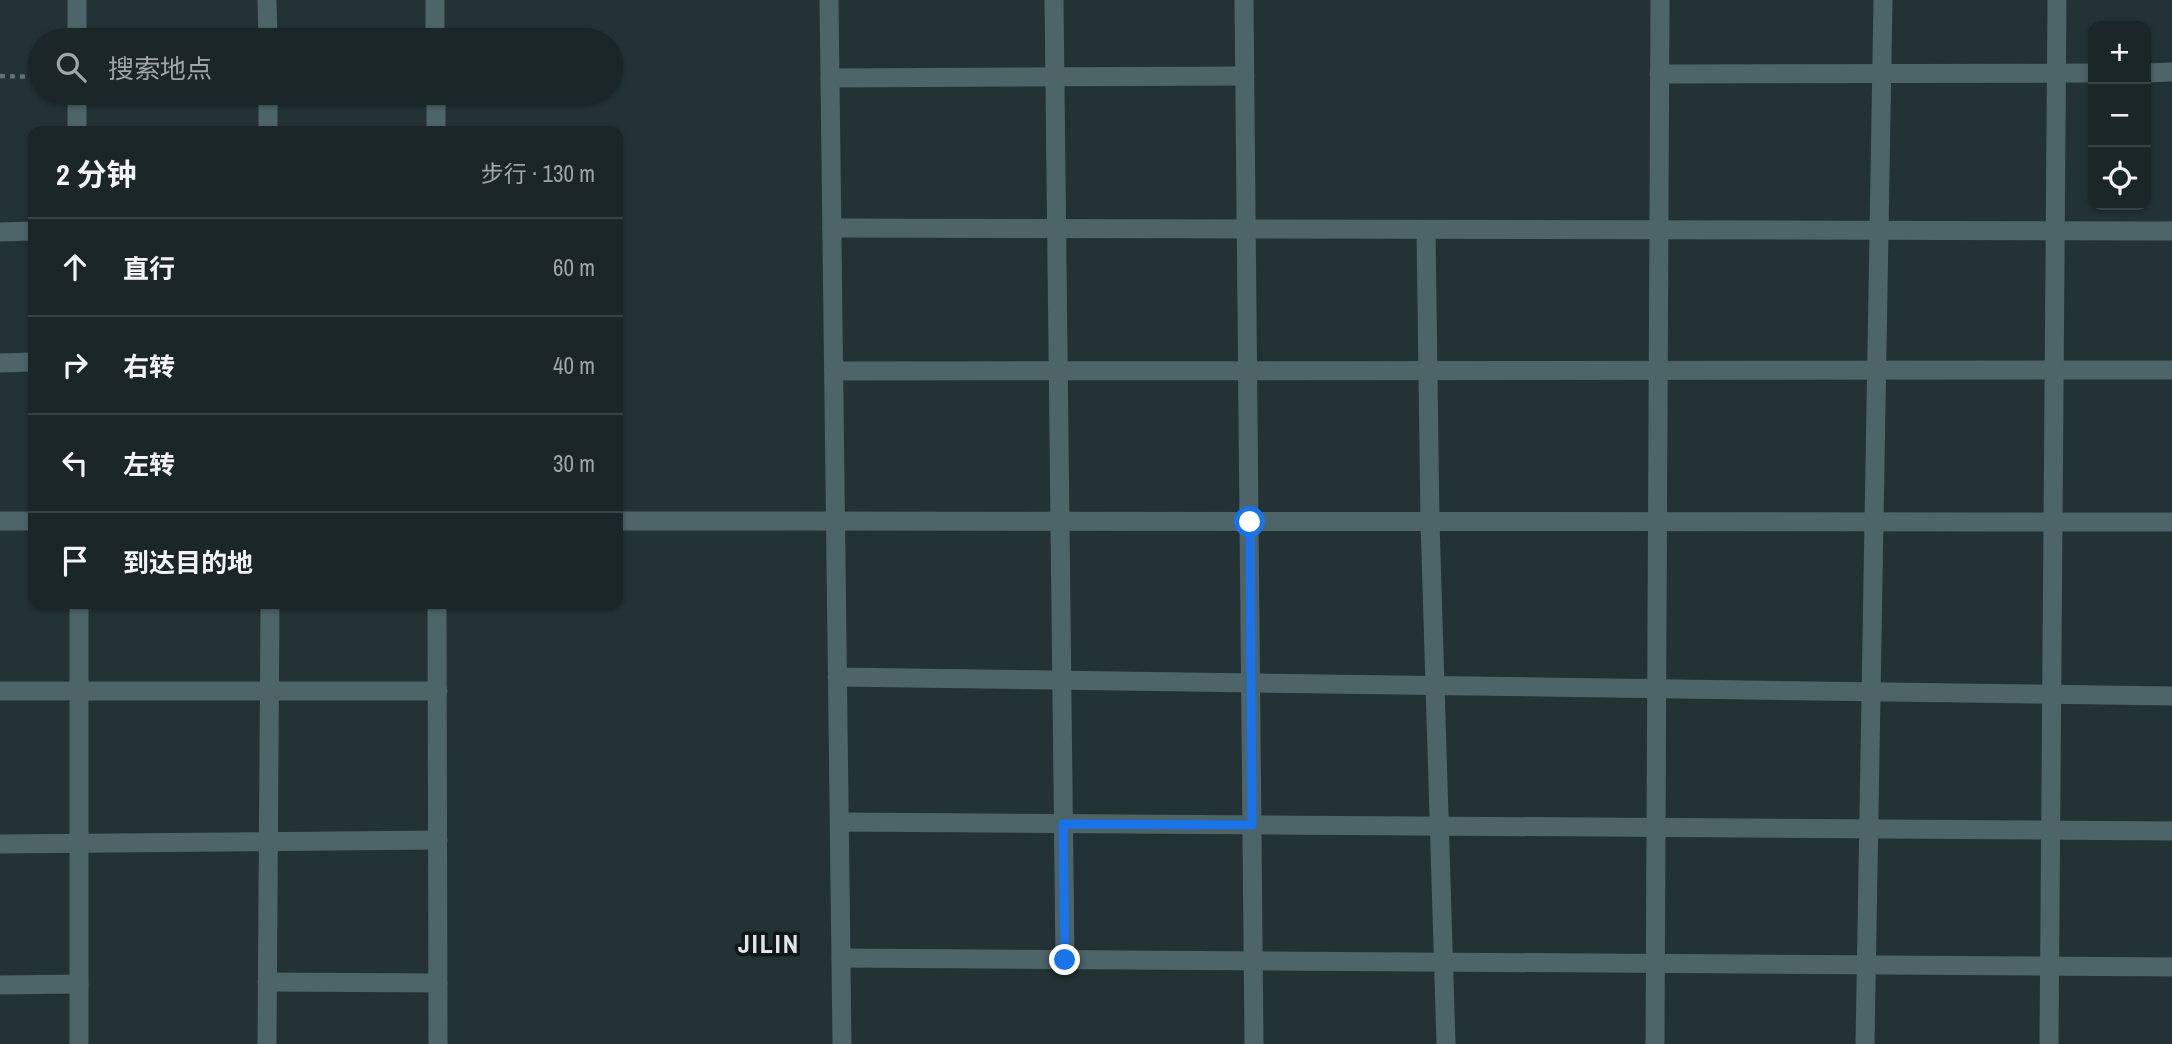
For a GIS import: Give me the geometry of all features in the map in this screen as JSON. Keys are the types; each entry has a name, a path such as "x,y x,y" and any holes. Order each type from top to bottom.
{"street":[{"path":"77,0 77,28"},
{"path":"267,0 268,28"},
{"path":"435,0 435,28"},
{"path":"829,0 842,1044"},
{"path":"1055,0 1065,960"},
{"path":"1244,0 1254,1044"},
{"path":"1655,1044 1660,0"},
{"path":"1865,1044 1884,0"},
{"path":"2049,1044 2057,0"},
{"path":"2151,72 2172,72"},
{"path":"1659,74 2088,73"},
{"path":"830,78 1245,76"},
{"path":"77,105 78,126"},
{"path":"268,105 268,126"},
{"path":"436,105 436,126"},
{"path":"832,228 2172,231"},
{"path":"1426,230 1430,522 1446,1044"},
{"path":"0,232 28,231"},
{"path":"0,363 28,362"},
{"path":"834,371 2172,370"},
{"path":"0,521 28,521"},
{"path":"623,521 2172,522"},
{"path":"79,609 79,1044"},
{"path":"267,1044 270,609"},
{"path":"437,609 438,1044"},
{"path":"837,677 2172,695"},
{"path":"0,691 438,691"},
{"path":"839,822 2172,831"},
{"path":"0,844 438,840"},
{"path":"841,958 2172,967"},
{"path":"267,982 438,982"},
{"path":"0,985 79,984"}],"path":[{"path":"0,76 28,76"}],"district":[{"name":"JILIN","path":"769,943"}],"route":[{"path":"1065,960 1063,824 1252,825 1250,522"}]}
